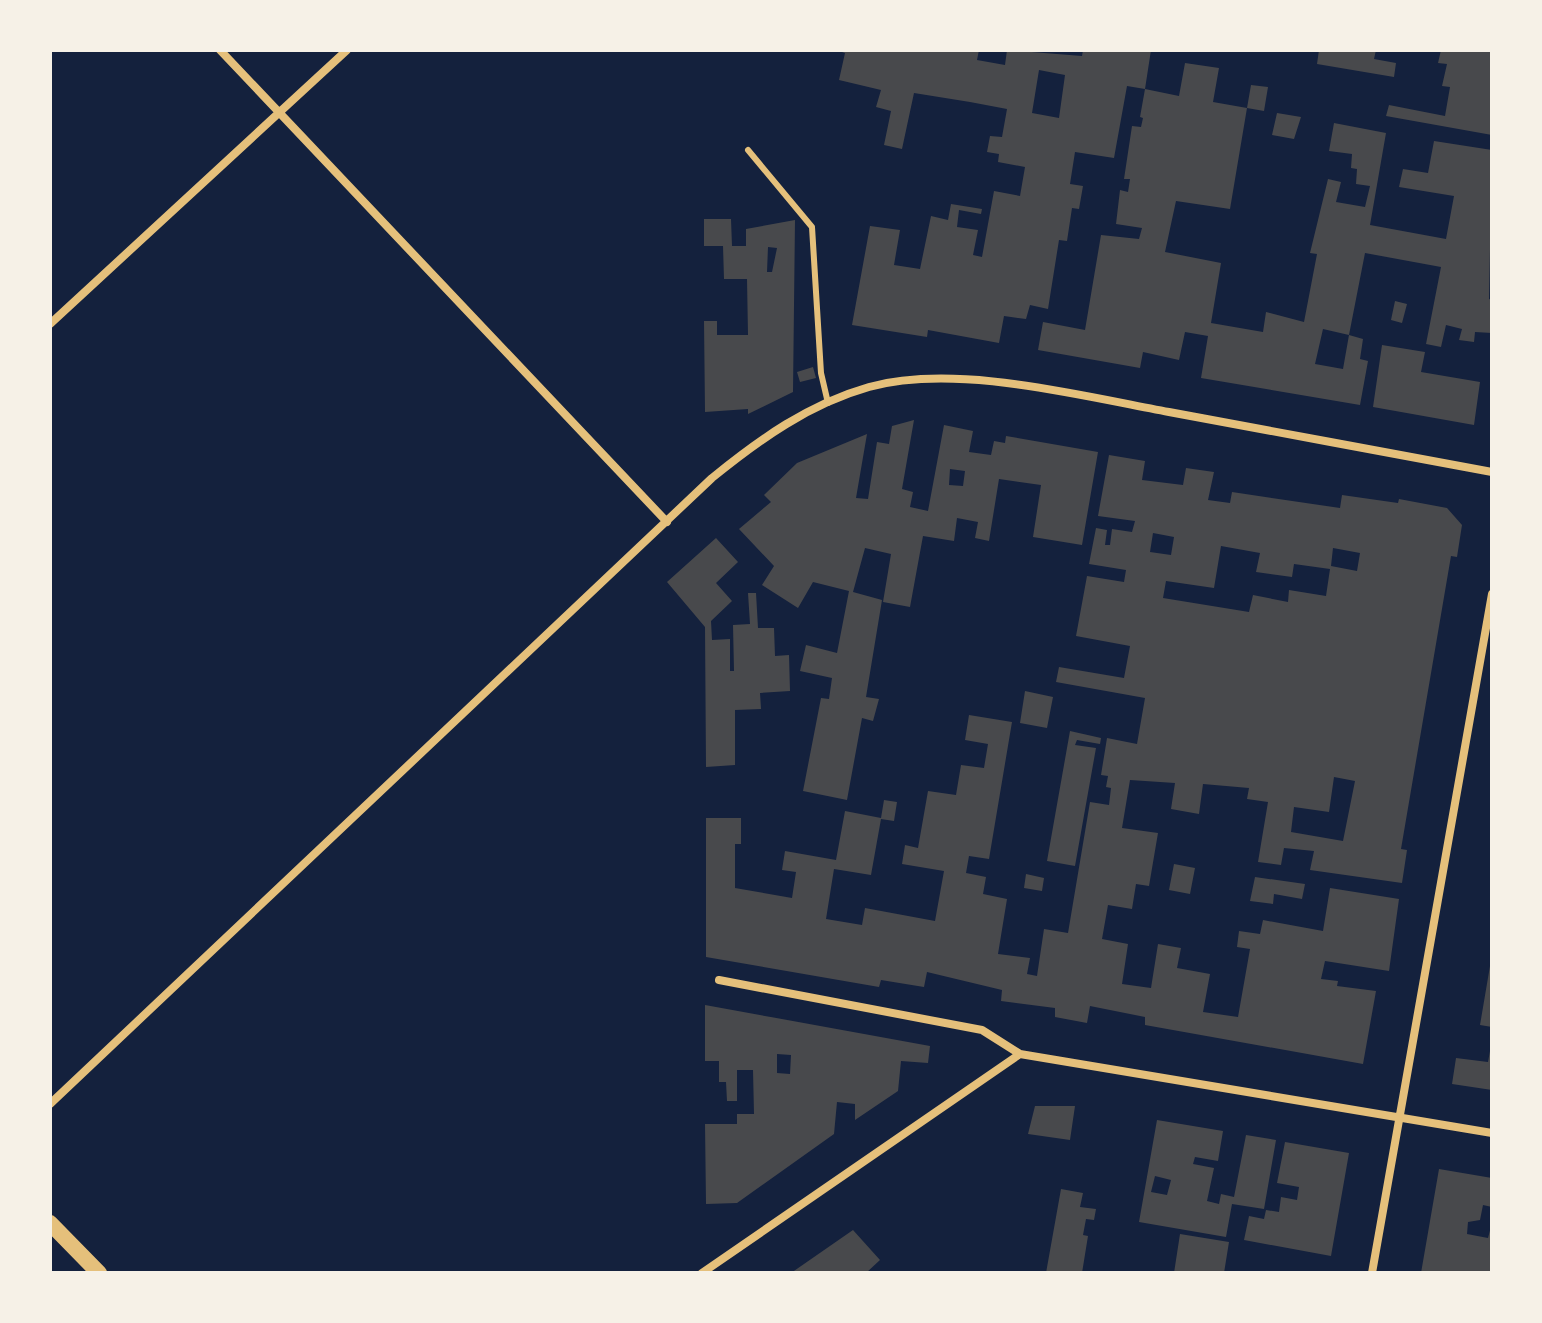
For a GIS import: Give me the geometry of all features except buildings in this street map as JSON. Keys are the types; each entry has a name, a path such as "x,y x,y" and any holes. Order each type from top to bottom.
{"main road":[{"path":"50,1223 99,1273"}],"street":[{"path":"220,50 667,522"},
{"path":"50,324 347,50"},
{"path":"50,1104 712,478 764,437 828,403 870,387 924,379 1021,385 1492,472"},
{"path":"1372,1273 1492,594"},
{"path":"719,980 982,1030 1020,1054 1492,1133"},
{"path":"702,1273 1020,1054"}],"lane":[{"path":"748,150 812,227 821,373 828,403"}]}
